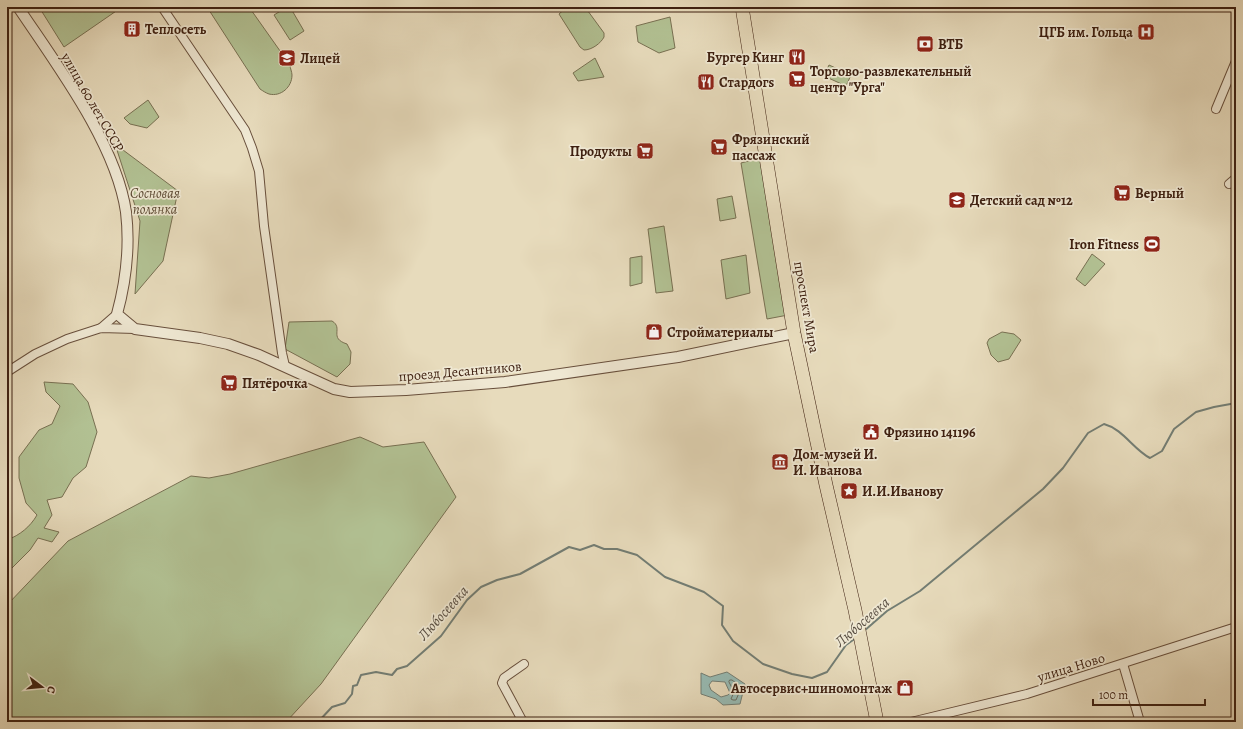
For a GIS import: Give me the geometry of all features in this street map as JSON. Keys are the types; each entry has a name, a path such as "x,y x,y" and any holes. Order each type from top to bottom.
{"main road":[{"name":"проспект Мира","path":"742,7 794,333 826,485 855,610 877,722"}],"street":[{"name":"улица 60 лет СССР","path":"18,7 56,63 85,110 106,149 118,181 126,211 128,247 125,278 117,314"},
{"path":"162,7 245,130 252,148 259,171 264,226 285,366"},
{"path":"1216,109 1236,61"},
{"path":"1229,184 1236,178"},
{"path":"101,328 117,314 135,329"},
{"path":"7,372 35,354 67,339 101,328 135,329"},
{"name":"проезд Десантников","path":"135,329 193,336 228,344 285,366 334,389 364,392 505,382 662,359 794,333"},
{"name":"улица Ново","path":"912,722 1027,694 1236,627"},
{"path":"523,722 502,683 504,678 524,664"},
{"path":"1123,664 1140,722"}],"green space":[{"path":"39,7 122,7 64,47"},
{"path":"207,7 249,7 290,65 292,79 285,90 273,95 260,89"},
{"path":"287,7 290,7 304,31 290,40 274,15"},
{"path":"567,7 585,7 604,33 603,39 598,44 587,50 580,47 559,14"},
{"path":"670,17 675,48 659,53 638,42 636,26"},
{"path":"595,58 604,77 578,81 573,73"},
{"path":"829,65 851,75 846,86 824,76"},
{"path":"148,100 159,117 147,128 130,124 124,118"},
{"name":"Сосновая полянка","path":"115,144 178,191 163,261 135,294 140,221"},
{"path":"764,157 788,315 767,319 741,163"},
{"path":"732,196 736,218 720,221 717,199"},
{"path":"664,226 673,291 656,293 648,229"},
{"path":"1092,254 1105,264 1085,286 1076,279"},
{"path":"746,255 750,293 726,299 721,260"},
{"path":"642,256 642,283 630,286 630,258"},
{"path":"332,321 337,327 338,339 347,344 351,352 350,364 337,377 285,349 289,322"},
{"path":"1002,332 1014,334 1021,340 1009,359 998,362 991,355 987,343 989,339"},
{"path":"44,382 73,384 88,402 97,432 86,467 73,478 62,497 47,500 52,515 44,528 59,532 52,542 38,538 30,550 7,573 7,540 24,530 37,515 26,503 19,478 19,457 39,430 52,424 60,406 46,392"},
{"path":"360,437 383,447 424,442 456,497 321,684 286,722 7,722 7,605 68,541 191,476 209,478 230,474"}],"water":[{"path":"727,672 745,684 740,704 723,705 716,699 701,694 701,673 710,677","holes":["712,681 725,682 730,693 721,697 711,690 709,685"]}],"waterway":[{"name":"Любосеевка","path":"864,631 887,611 920,591 1043,489 1063,468 1088,433 1104,424 1117,430 1138,450 1150,458 1162,451 1174,429 1196,412 1236,403"},
{"name":"Любосеевка","path":"318,722 332,707 345,703 352,694 353,686 357,685 361,675 376,672 392,675 397,669 407,666 441,636 467,600 481,587 497,580 520,574 569,547 580,550 594,545 604,549 617,549 637,555 665,577 704,592 723,606 722,625 733,641 763,664 792,674 812,678 827,672 846,645 856,638"}],"place":[{"name":"Теплосеть","path":"132,29"},
{"name":"ЦГБ им. Гольца","path":"1146,32"},
{"name":"ВТБ","path":"925,44"},
{"name":"Бургер Кинг","path":"797,57"},
{"name":"Лицей","path":"287,58"},
{"name":"Торгово-развлекательный центр \"Урга\"","path":"797,79"},
{"name":"Стардогs","path":"706,82"},
{"name":"Фрязинский пассаж","path":"719,147"},
{"name":"Продукты","path":"645,151"},
{"name":"Верный","path":"1122,193"},
{"name":"Детский сад №12","path":"957,200"},
{"name":"Iron Fitness","path":"1152,244"},
{"name":"Стройматериалы","path":"654,332"},
{"name":"Пятёрочка","path":"229,383"},
{"name":"Фрязино 141196","path":"871,432"},
{"name":"Дом-музей И. И. Иванова","path":"780,462"},
{"name":"И.И.Иванову","path":"849,491"},
{"name":"Автосервис+шиномонтаж","path":"905,688"}]}
